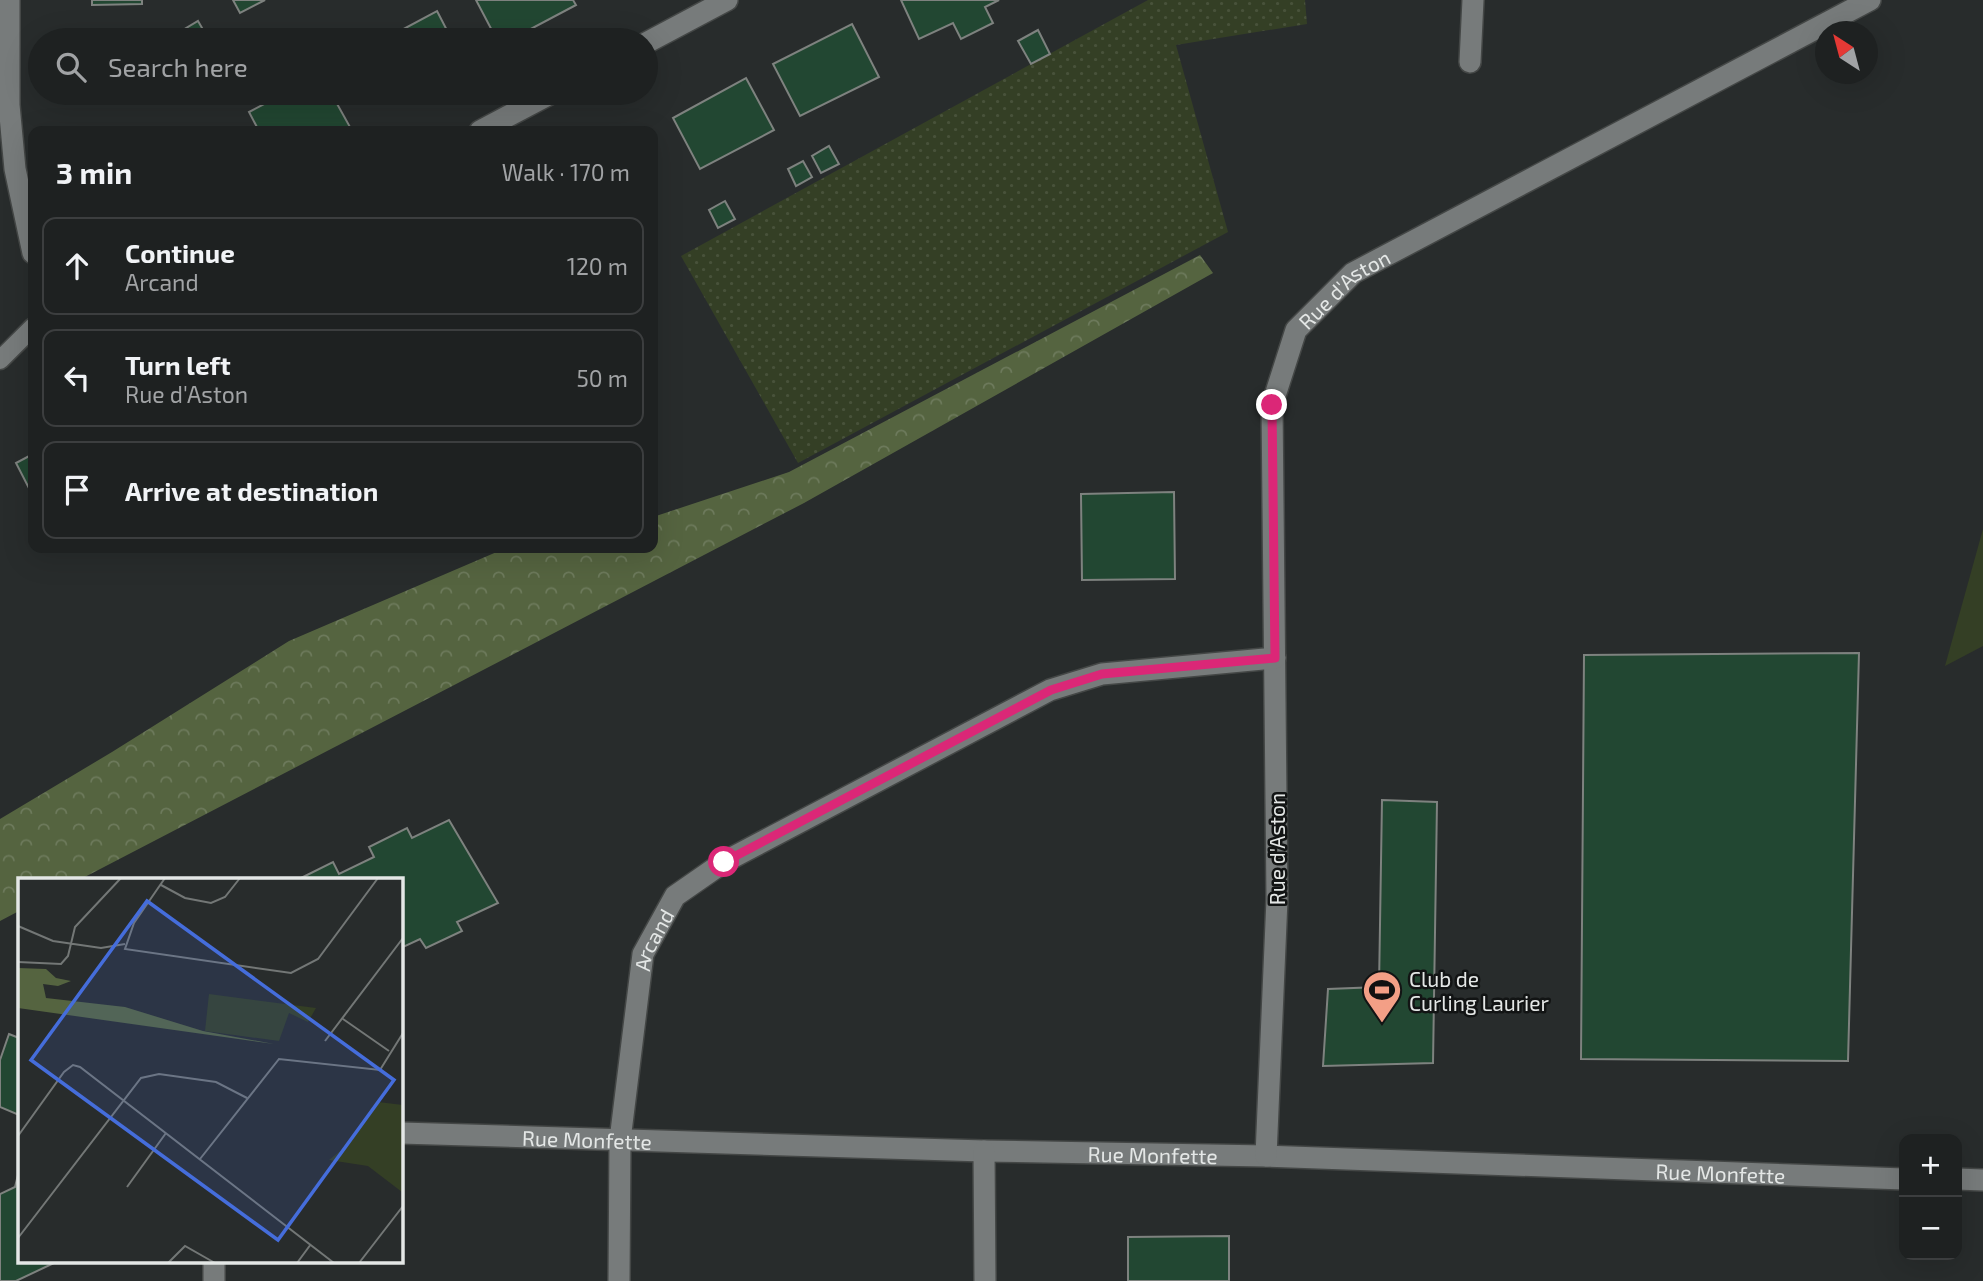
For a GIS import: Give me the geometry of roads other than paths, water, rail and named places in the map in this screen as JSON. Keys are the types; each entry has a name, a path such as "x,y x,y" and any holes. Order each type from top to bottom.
{"street":[{"path":"9,0 9,104 15,169 28,230"},
{"path":"658,37 727,0"},
{"path":"1470,62 1473,0"},
{"name":"Rue d'Aston","path":"1266,1156 1277,898 1272,405 1296,330 1353,273 1870,0"},
{"path":"489,126 529,105"},
{"name":"Arcand","path":"619,1281 620,1140 643,954 675,896 724,862 1051,690 1102,674 1275,658"},
{"name":"Rue Monfette","path":"402,1133 984,1151 1266,1156 1899,1179"},
{"path":"984,1151 985,1281"},
{"path":"1962,1180 1983,1180"}],"lane":[{"path":"0,360 28,332"}],"place":[{"name":"Club de Curling Laurier","path":"1382,1024"}]}
